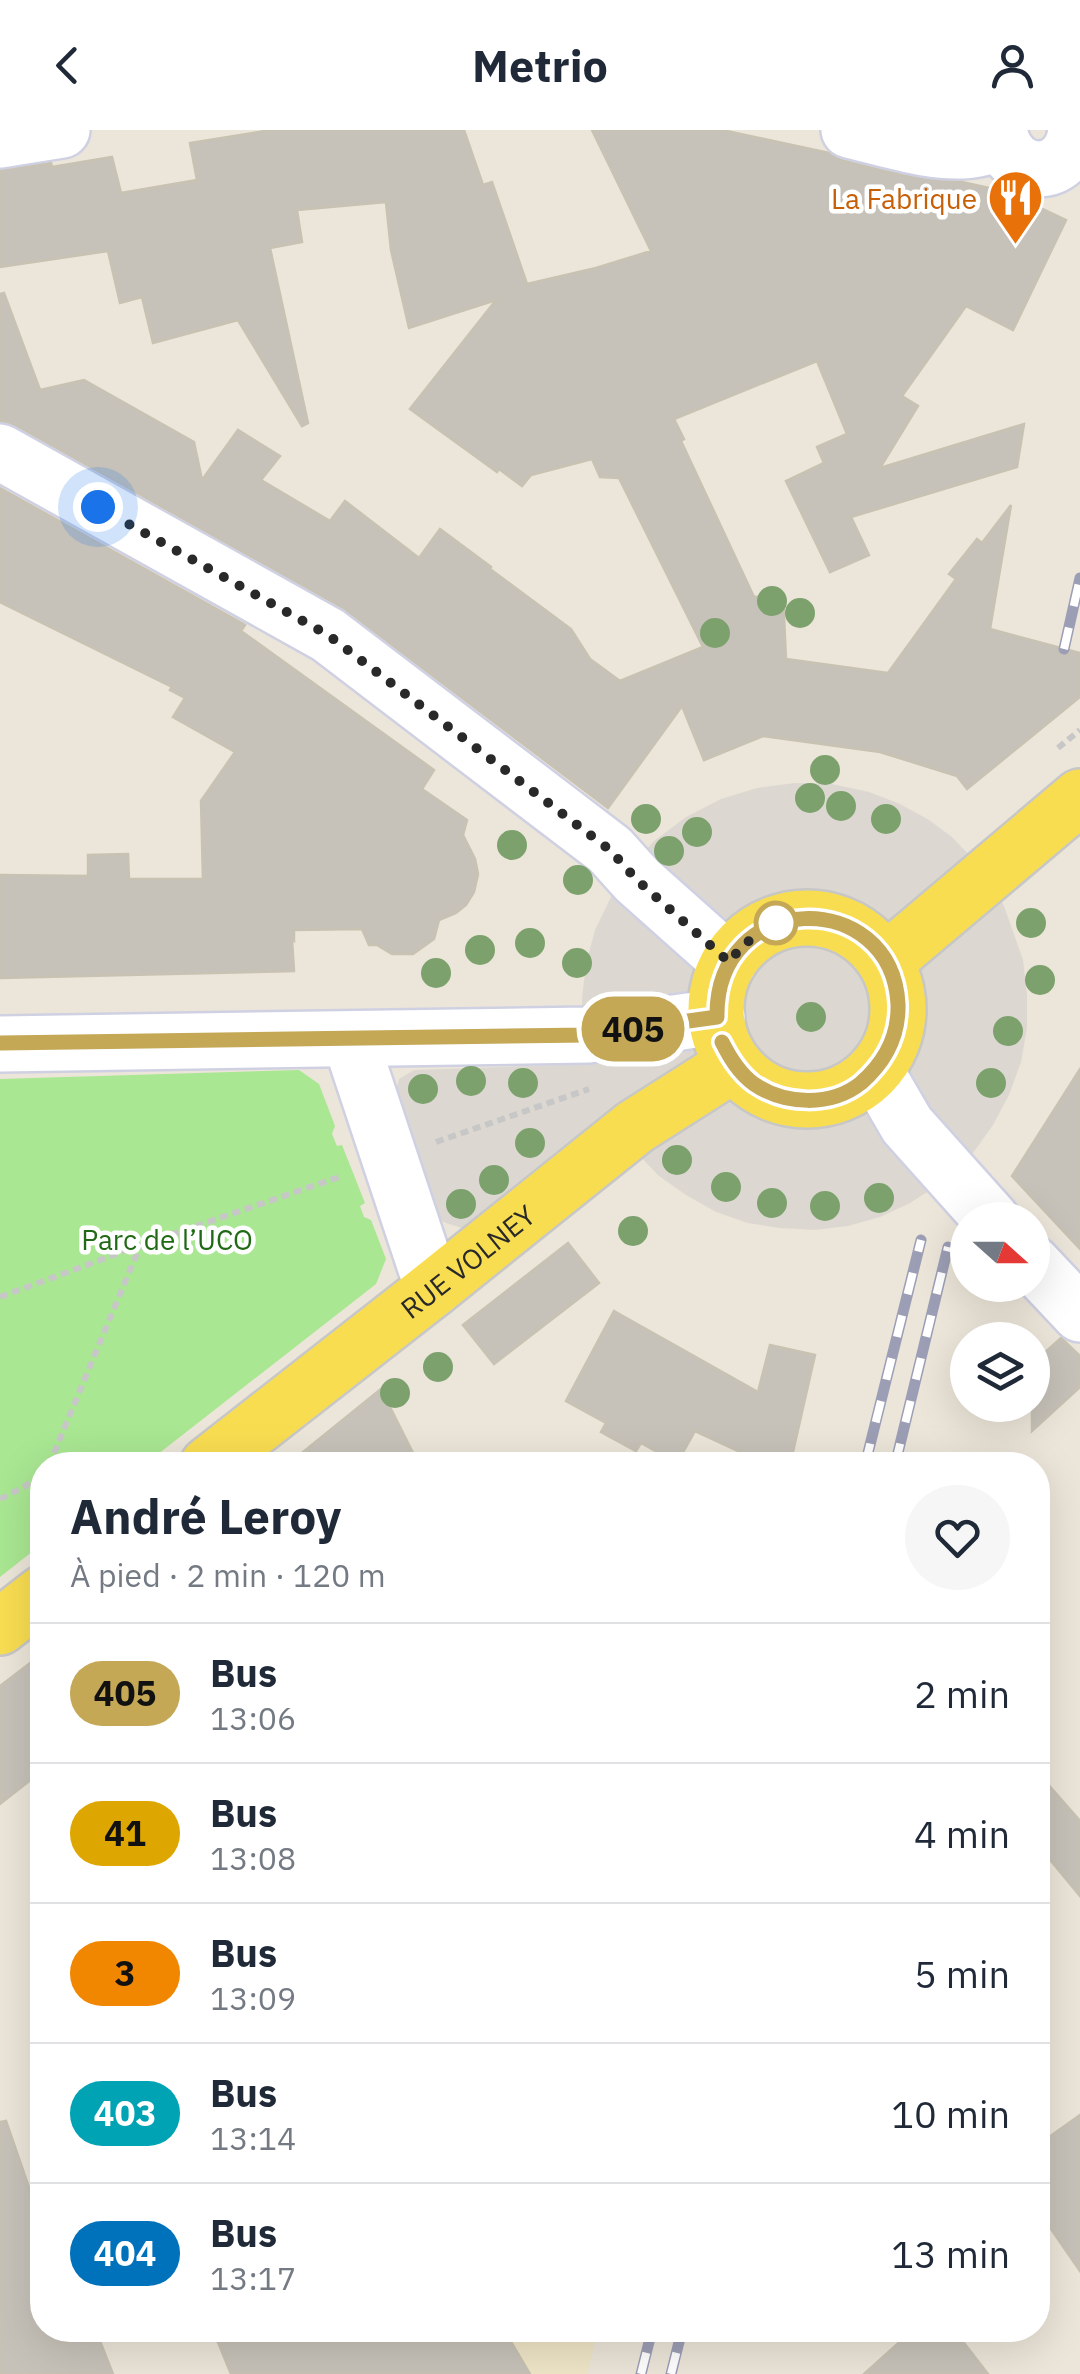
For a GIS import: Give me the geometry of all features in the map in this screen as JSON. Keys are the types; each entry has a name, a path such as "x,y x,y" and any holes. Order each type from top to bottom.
{"main road":[{"path":"886,961 1080,797"},
{"path":"801,918 825,920 849,928 870,942 886,961 897,988 898,1017 892,1046 876,1070 855,1087 830,1098 804,1101 777,1096 753,1083 725,1041 716,998 729,962 742,946 776,923 801,918"},
{"name":"RUE VOLNEY","path":"225,1452 635,1127 725,1041"},
{"path":"0,1627 30,1603"}],"street":[{"path":"0,140 62,130"},
{"path":"848,130 947,150 982,149 1000,135 1006,153 1028,168 1042,169 1072,160"},
{"path":"0,452 328,635 610,850 637,880 729,962"},
{"path":"0,1044 588,1035 725,1041"},
{"path":"350,1039 434,1289"},
{"path":"876,1070 907,1124 976,1202"},
{"path":"1050,1282 1080,1314"}],"path":[{"path":"427,1145 594,1088"},
{"path":"0,1297 352,1172"},
{"path":"55,1452 141,1245"},
{"path":"0,1499 30,1483"}],"shaded area":[{"path":"832,784 869,792 929,820 972,858 1004,906 1023,960 1027,1028 1021,1062 1009,1095 973,1153 938,1185 910,1203 848,1226 780,1228 716,1212 659,1176 636,1152 479,1226 462,1228 435,1217 395,1095 399,1079 414,1070 589,1064 582,998 586,964 595,930 630,868 654,841 686,817 721,799 757,788"},
{"path":"412,2342 595,2342 587,2374 432,2374"}],"green space":[{"name":"Parc de l’UCO","path":"299,1070 319,1084 335,1126 332,1134 337,1146 342,1145 365,1203 360,1206 364,1217 371,1220 386,1259 376,1284 161,1452 30,1452 30,1553 0,1577 0,1079"}],"building":[{"path":"271,130 464,130 483,185 492,182 527,284 651,251 592,130 722,130 829,153 841,160 906,176 1007,192 1066,220 1013,330 966,306 902,396 918,406 880,468 1024,424 1017,467 851,517 869,555 830,572 786,481 824,463 817,447 847,434 817,361 674,419 754,597 783,595 786,659 888,673 956,579 949,574 977,539 982,543 1011,505 990,629 1080,653 1080,697 967,789 957,776 880,752 763,736 704,760 682,706 608,808 343,608 15,425 0,421 0,294 4,293 40,390 84,380 194,442 202,480 238,430 280,456 261,480 330,521 345,501 419,558 440,529 571,629 590,659 620,681 703,647 619,478 600,477 592,459 531,475 522,486 410,409 496,300 409,328 391,250 386,202 297,210 302,242 270,248 308,423 302,426 238,320 153,343 142,297 120,303 108,251 0,267 0,170 51,163 52,167 112,157 121,193 197,180 190,143"},
{"path":"0,488 245,625 241,631 434,770 422,789 467,820 463,835 478,874 466,905 439,920 434,939 413,954 392,954 369,945 362,929 294,930 294,971 0,978 0,875 88,876 88,855 128,854 129,879 203,879 201,801 235,752 173,717 185,698 170,690 172,687 0,602"},
{"path":"1080,1069 1080,1249 1050,1217 1050,1202 1036,1202 1012,1176"},
{"path":"568,1243 599,1283 494,1364 463,1325"},
{"path":"614,1311 758,1392 770,1345 815,1355 793,1452 740,1452 695,1431 683,1452 657,1452 641,1443 636,1451 601,1432 606,1423 566,1401"},
{"path":"1061,1338 1080,1356 1080,1387 1050,1414 1050,1348"},
{"path":"381,1389 412,1452 303,1452"},
{"path":"30,1663 30,1780 0,1804 0,1686"},
{"path":"1050,1787 1080,1821 1080,1896 1050,1860"},
{"path":"1080,2115 1080,2271 1050,2227 1050,2136"},
{"path":"6,2121 30,2190 30,2342 100,2342 113,2374 0,2374 0,2122"},
{"path":"218,2342 511,2342 530,2374 231,2374"},
{"path":"900,2342 963,2342 988,2374 864,2374"}],"railway":[{"path":"1064,649 1080,578"},
{"path":"868,1452 921,1240"},
{"path":"898,1452 948,1247"},
{"path":"641,2374 649,2342"},
{"path":"671,2374 679,2342"}],"bus line":[{"name":"405","path":"0,1043 588,1035 717,1017 716,998 721,980 742,946 776,923 801,918 849,928 870,942 886,961 897,988 898,1017 892,1046 876,1070 855,1087 830,1098 804,1101 777,1096 753,1083 734,1064 722,1042"}],"place":[{"name":"La Fabrique","path":"1016,247"}],"route":[{"path":"98,507 328,635 610,850 637,880 729,962 758,932 776,923"}]}
